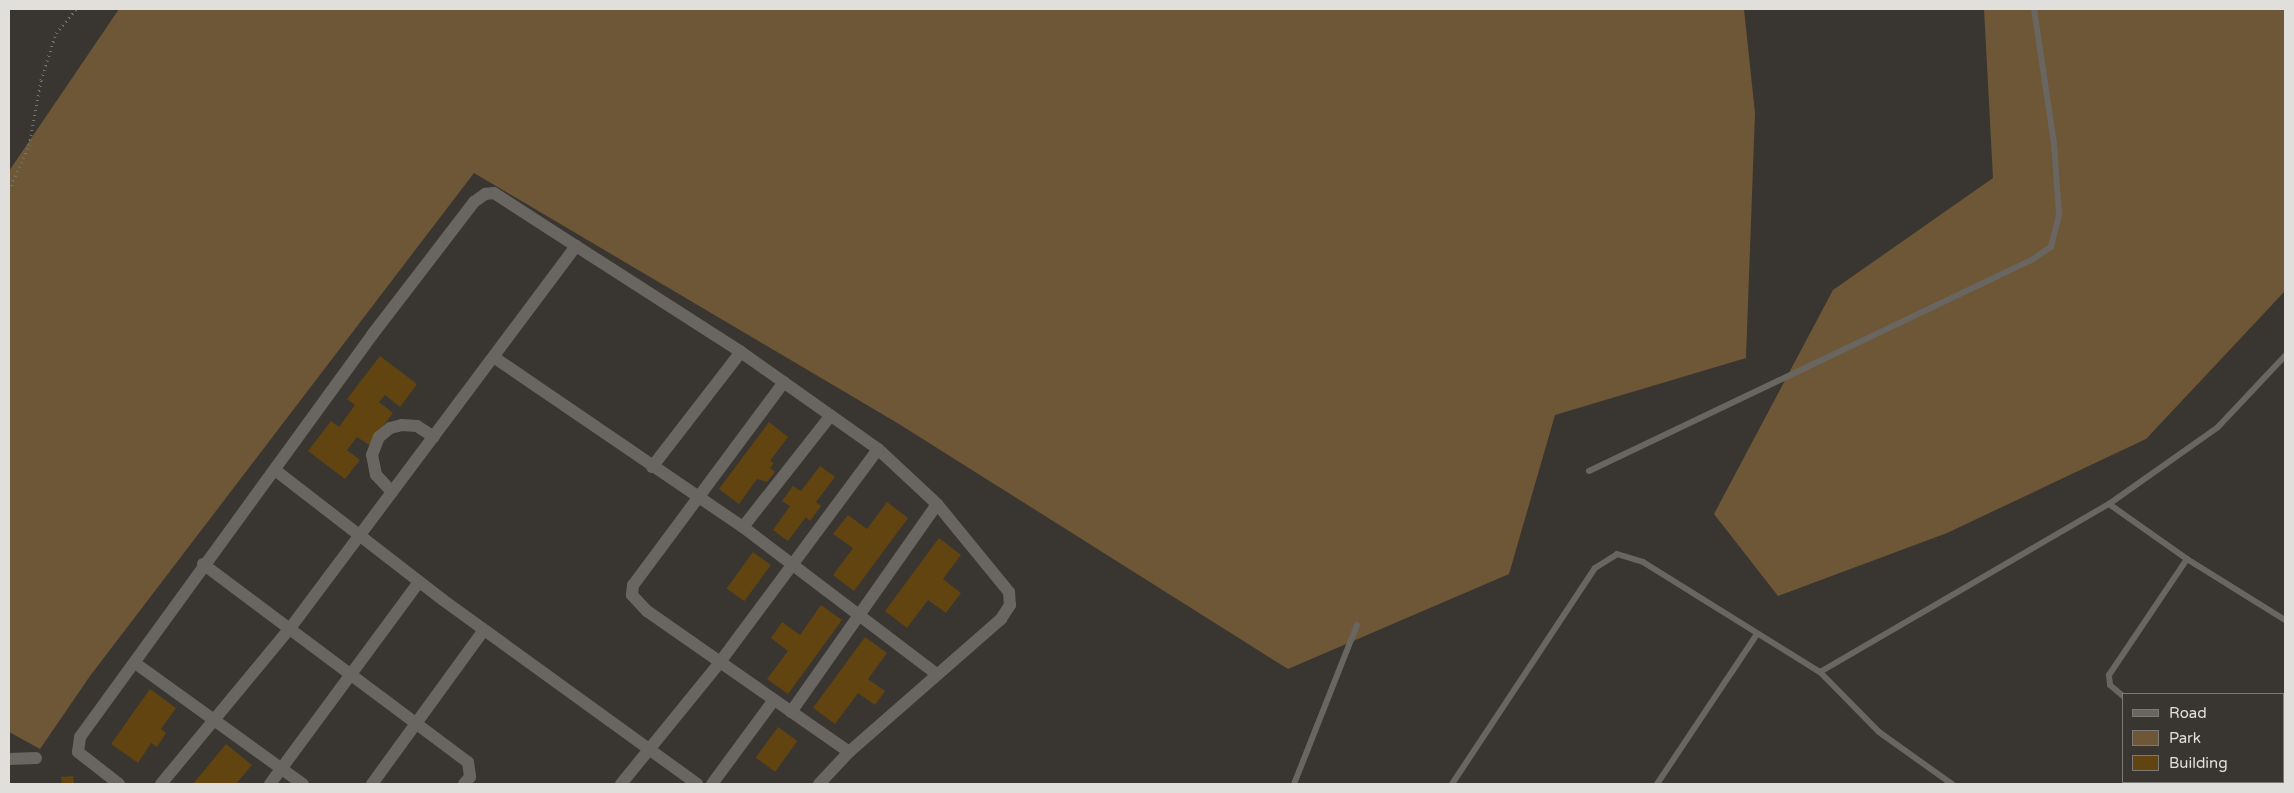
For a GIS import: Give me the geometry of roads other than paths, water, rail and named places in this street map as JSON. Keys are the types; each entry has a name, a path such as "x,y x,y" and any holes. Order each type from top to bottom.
{"street":[{"path":"119,784 82,756 77,746 204,564 275,470 372,335 474,202 485,194 494,193 741,352 878,449 937,504 1006,585 1011,599 1001,619 849,752 819,784"},
{"path":"161,784 291,627 495,358 576,246"},
{"path":"652,467 741,352"},
{"path":"495,358 652,467 743,527 937,674"},
{"path":"784,382 633,585 632,595 647,611 849,752"},
{"path":"743,527 831,415"},
{"path":"392,492 376,475 372,455 379,437 390,428 402,425 417,426 434,437"},
{"path":"621,784 649,752 720,662 878,449"},
{"path":"275,470 419,582 649,752 697,784"},
{"path":"791,712 937,504"},
{"path":"204,564 291,627 350,675 468,762 470,777 464,784"},
{"path":"270,784 419,582"},
{"path":"372,784 484,630"},
{"path":"135,663 303,784"},
{"path":"712,784 774,700"},
{"path":"9,759 36,758"}],"lane":[{"path":"1589,471 2030,261 2051,247 2060,214 2054,144 2034,9"},
{"path":"1820,672 2109,504 2218,427 2285,356"},
{"path":"2109,504 2187,559 2285,620"},
{"path":"1452,784 1595,568 1610,557 1628,555 1643,562 1820,672 1879,732 1952,784"},
{"path":"2122,695 2110,685 2109,675 2187,559"},
{"path":"1294,784 1357,625"},
{"path":"1657,784 1757,634"}]}
